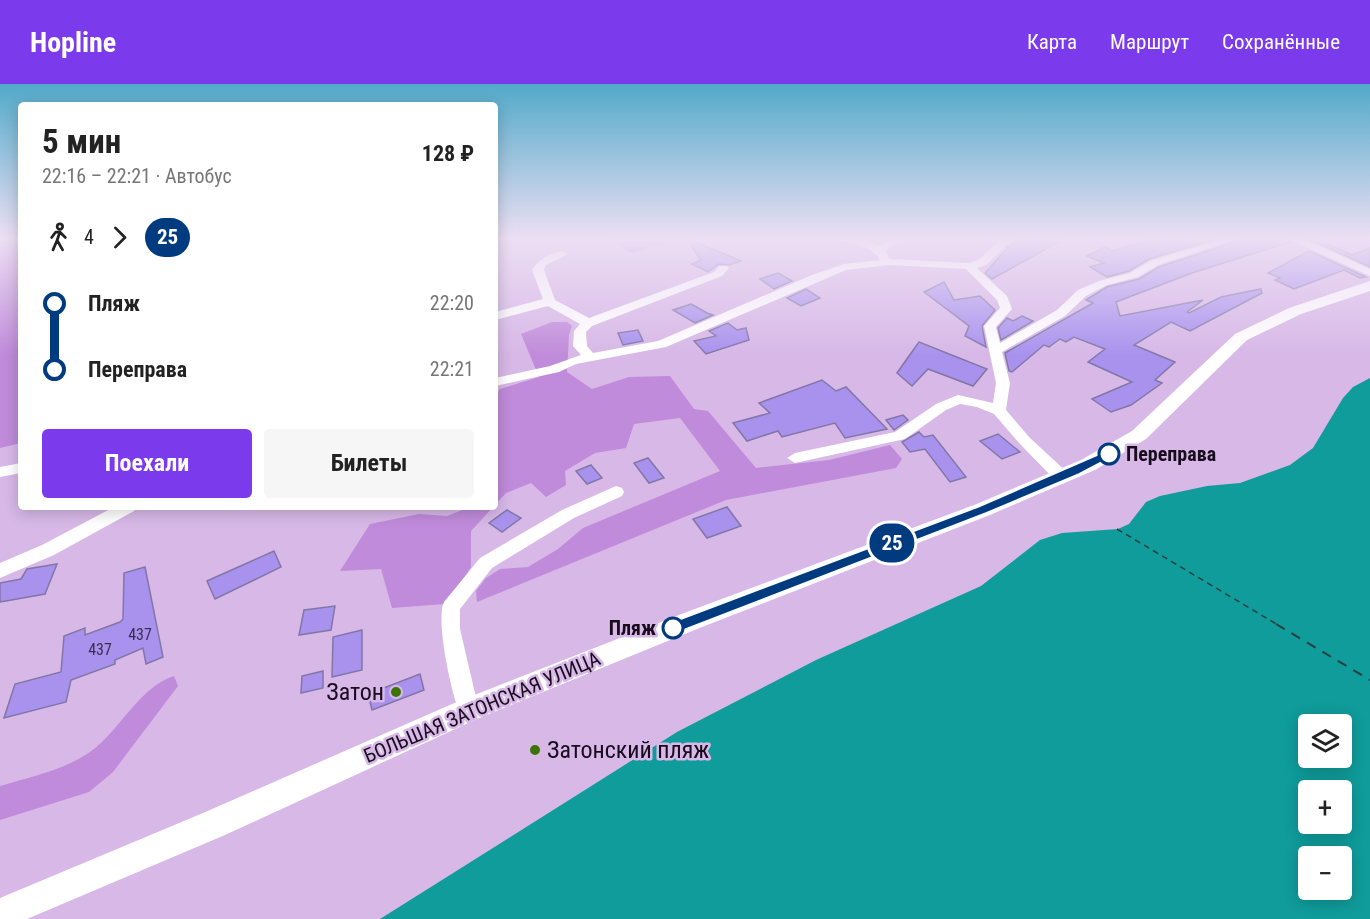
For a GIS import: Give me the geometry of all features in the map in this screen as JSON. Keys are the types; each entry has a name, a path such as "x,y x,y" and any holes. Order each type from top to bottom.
{"street":[{"path":"541,277 550,302 588,323"},
{"path":"589,357 580,346 580,331 588,323 710,277"},
{"path":"498,381 554,369 589,357 661,344 816,277"},
{"path":"980,277 1003,299 1006,309 990,326 1003,383 999,411"},
{"path":"996,350 1061,313 1082,293 1103,283 1126,277"},
{"name":"БОЛЬШАЯ ЗАТОНСКАЯ УЛИЦА","path":"0,914 214,824 468,710 1062,477 1088,465 1139,435 1241,337 1295,311 1370,286"},
{"path":"498,315 550,302"},
{"path":"795,458 900,436 940,407 958,399 981,403 999,411 1025,441 1062,477"},
{"path":"0,472 18,469"},
{"path":"468,710 450,629 451,606 486,563 568,514 616,492"},
{"path":"0,571 48,550 122,510"}],"shaded area":[{"path":"0,277 18,277 18,444 0,448"},
{"path":"552,322 567,322 572,326 569,335 567,372 592,389 629,377 670,376 694,409 708,411 756,468 829,460 890,445 902,459 896,468 726,500 477,602 476,591 486,578 500,569 528,567 558,549 583,528 720,471 680,418 634,424 626,448 595,453 565,471 566,485 546,497 531,483 506,493 498,502 498,392 500,389 539,377 521,334"},
{"path":"1370,378 1370,919 380,919 677,732 816,660 981,586 1040,540 1062,533 1118,529 1129,524 1146,502 1160,496 1207,486 1240,483 1290,465 1313,448 1343,398 1353,387"},
{"path":"462,510 490,510 471,531 471,567 455,593 445,604 392,608 381,569 340,571 370,524 419,514 447,516"},
{"path":"174,676 178,686 113,772 89,792 0,820 0,786 58,768 90,752 111,733 150,690"}],"building":[{"path":"785,277 792,281 774,289 760,279"},
{"path":"1142,277 1182,277 1116,302 1120,316 1203,300 1187,312 1189,313 1221,297 1261,289 1262,293 1190,331 1171,322 1134,345 1175,362 1155,380 1162,383 1131,405 1111,412 1092,399 1132,382 1088,362 1105,349 1074,337 1066,342 1060,339 1049,347 1044,345 1012,372 1009,371 1005,353 1093,303 1086,300 1107,287"},
{"path":"1278,277 1326,277 1294,289 1275,280 1280,278"},
{"path":"944,282 954,300 980,296 995,310 982,326 986,347 965,336 969,326 924,292"},
{"path":"806,289 820,298 801,306 787,298"},
{"path":"691,304 713,315 695,323 673,310"},
{"path":"1022,316 1033,321 1001,340 998,328 1007,318 1013,321"},
{"path":"728,323 737,330 746,328 749,340 706,354 694,341 716,336 709,331"},
{"path":"638,330 643,341 623,345 618,333"},
{"path":"919,342 987,369 973,386 928,369 912,386 897,373"},
{"path":"822,380 836,391 846,387 887,429 845,438 835,423 782,437 778,431 747,441 733,423 770,413 759,403"},
{"path":"903,415 908,420 894,430 886,420"},
{"path":"919,432 924,437 933,435 966,477 950,482 925,449 910,452 902,442"},
{"path":"998,434 1020,452 1002,459 980,441"},
{"path":"648,458 664,478 649,483 634,463"},
{"path":"591,465 602,478 587,484 576,471"},
{"path":"727,507 741,526 707,538 693,519"},
{"path":"507,510 521,518 502,532 489,523"},
{"path":"274,551 281,567 215,599 207,581"},
{"path":"57,564 45,594 0,602 0,583 21,579 27,569"},
{"path":"145,567 163,657 146,664 143,648 115,660 115,664 71,680 66,702 4,718 15,684 61,672 64,636 85,628 85,635 123,619 124,573"},
{"path":"335,606 331,630 299,635 304,610"},
{"path":"362,630 362,670 332,677 333,637"},
{"path":"323,671 323,688 301,693 302,676"},
{"name":"Затон","path":"420,674 424,690 372,710 368,694"}],"ferry route":[{"path":"1117,529 1278,625"},
{"path":"1276,624 1370,680"}],"bus line":[{"name":"25","path":"673,628 982,510 1075,471 1109,454"}],"place":[{"name":"Переправа","path":"1109,454"},
{"name":"Пляж","path":"673,628"},
{"name":"Затон","path":"396,692"},
{"name":"Затонский пляж","path":"535,750"}]}
